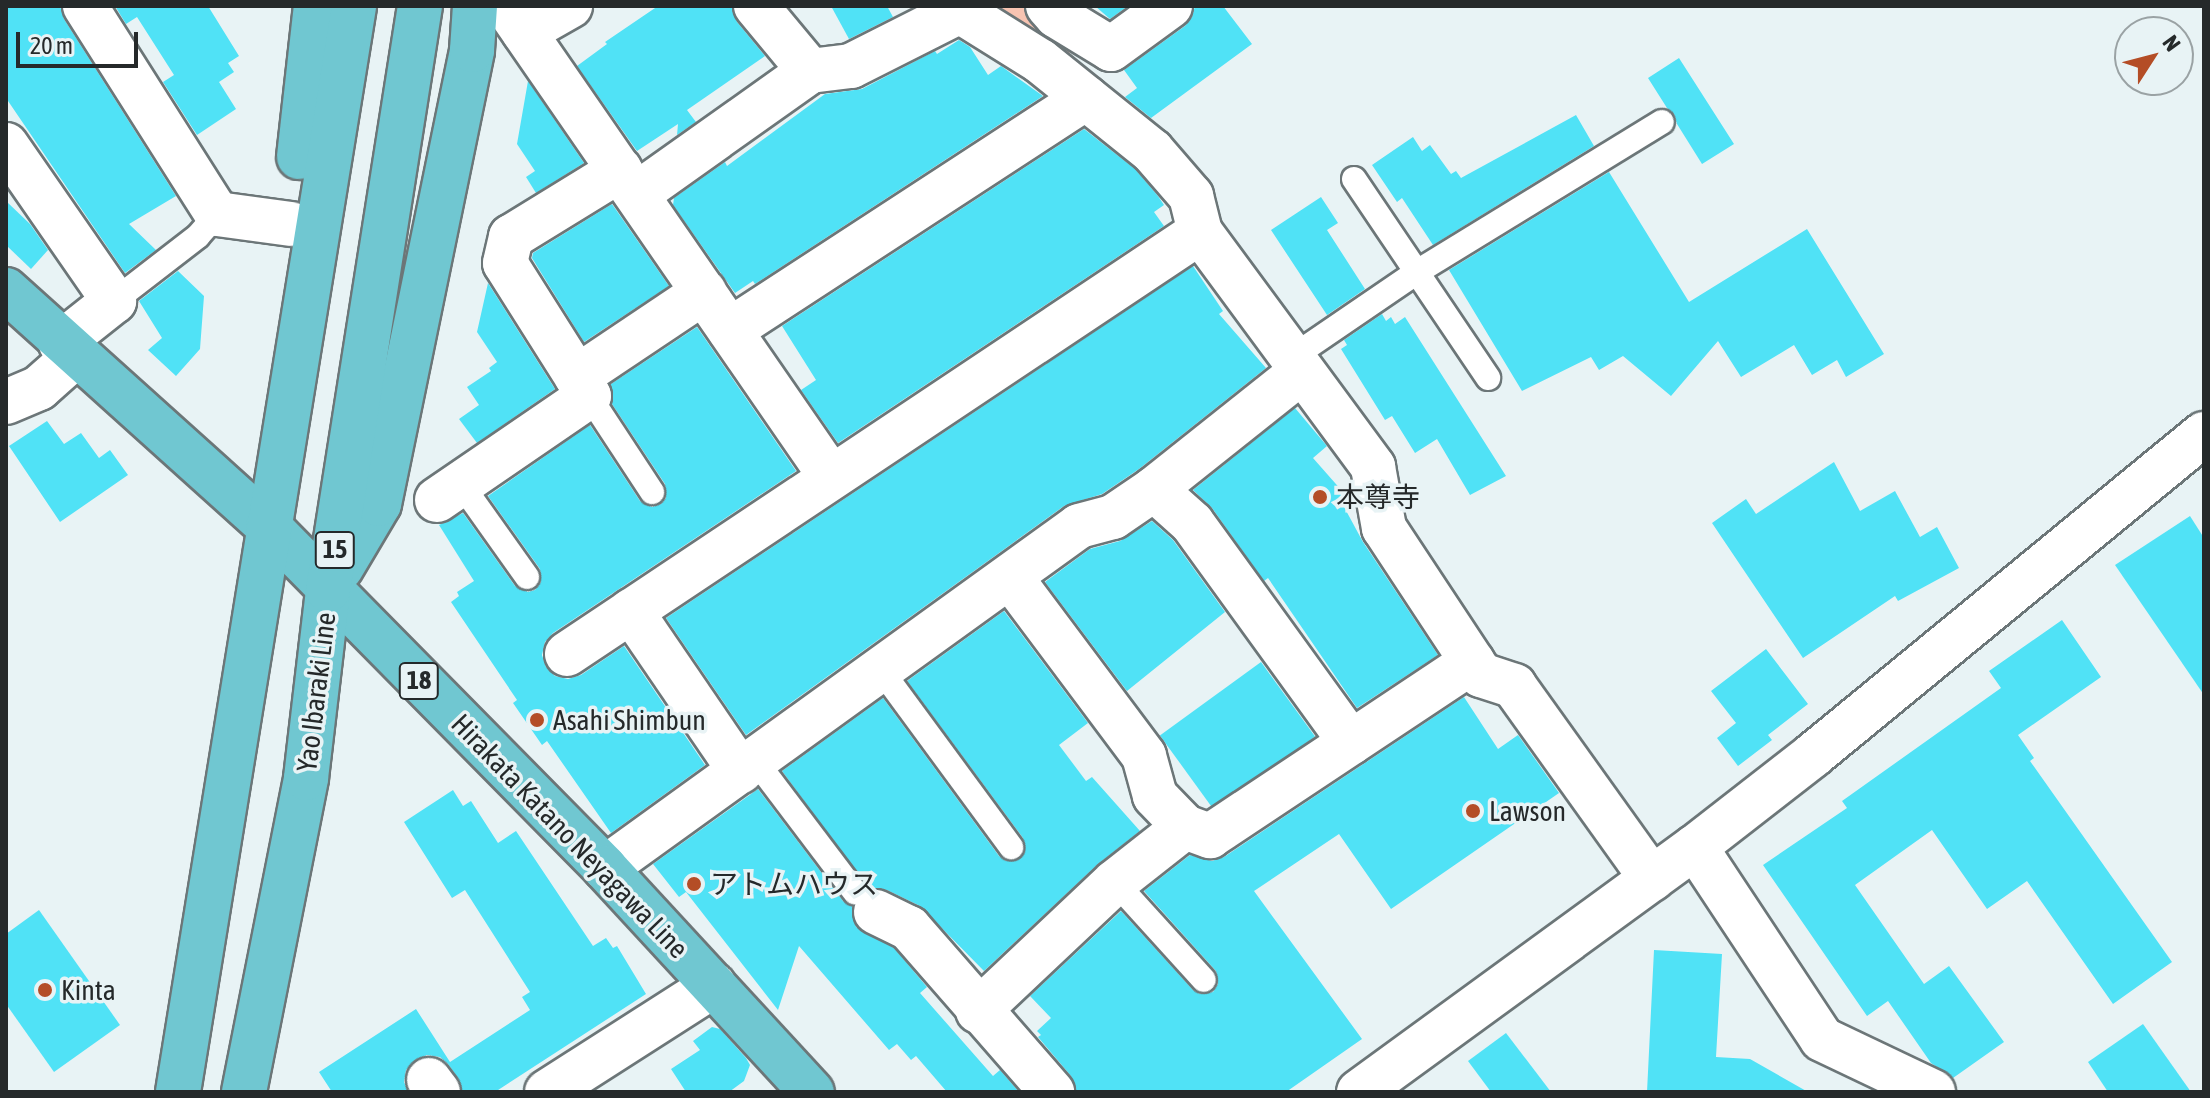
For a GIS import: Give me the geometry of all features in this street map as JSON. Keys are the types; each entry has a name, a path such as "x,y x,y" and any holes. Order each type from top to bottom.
{"main road":[{"path":"268,526 275,344 316,6"},
{"path":"178,1092 238,737 268,526 354,6"},
{"name":"Yao Ibaraki Line","path":"244,1092 306,778 328,590 420,6"},
{"name":"15","path":"328,590 379,504 472,50 475,6"},
{"name":"Hirakata Katano Neyagawa Line","path":"6,290 268,526 605,868 812,1092"}],"street":[{"path":"85,6 217,214 291,224"},
{"path":"570,6 515,19 831,477"},
{"path":"756,6 810,71"},
{"path":"1048,6 1057,16 1111,49"},
{"path":"730,330 1076,90 1111,49 1170,6"},
{"path":"583,386 505,263 511,237 628,182 810,71 851,66 960,11 1040,61 1152,151 1191,196 1200,232 1373,467 1384,528 1472,662 1481,675 1514,686 1652,879"},
{"path":"6,145 114,301 68,349 39,388 6,402"},
{"path":"567,654 1200,232"},
{"path":"449,492 704,292"},
{"path":"605,868 1079,526 1113,517 1154,489 1296,365"},
{"path":"1381,1085 1813,755 2203,437"},
{"path":"1154,489 1192,523 1351,743"},
{"path":"1011,578 1144,756 1155,796 1185,827 1210,836 1472,662"},
{"path":"631,611 748,765"},
{"path":"978,1011 1115,882 1185,827"},
{"path":"1695,847 1822,1039 1933,1092"},
{"path":"865,902 909,928 978,1011 1052,1092"},
{"path":"547,1092 714,985"}],"lane":[{"path":"1296,365 1417,272 1662,122"},
{"path":"1354,179 1488,378"},
{"path":"114,301 198,236 217,214"},
{"path":"583,386 652,492"},
{"path":"449,492 527,577"},
{"path":"881,670 1011,847"},
{"path":"748,765 865,902"},
{"path":"1115,882 1204,980"}],"shaded area":[{"path":"981,6 1034,6 1084,47 1061,56"}],"building":[{"path":"6,6 60,6 64,19 176,196 129,224 156,250 125,273 6,98"},
{"path":"115,6 208,6 239,56 228,63 234,72 219,82 236,109 197,135 163,82 174,75 137,17 126,24"},
{"path":"658,6 732,6 737,22 765,56 687,110 696,122 677,135 678,124 637,151 577,66 607,44 605,42"},
{"path":"831,6 887,6 893,17 849,39"},
{"path":"1095,6 1128,6 1110,19"},
{"path":"1195,6 1223,6 1252,44 1151,118 1125,97 1137,88 1124,70 1185,26"},
{"path":"959,40 970,47 988,75 1001,66 1043,96 755,284 753,281 735,293 673,205 674,198 725,162 727,166 825,94 862,89 935,51 937,54"},
{"path":"1679,58 1734,144 1702,164 1674,114 1648,78"},
{"path":"528,81 584,163 536,193 526,177 535,171 517,144"},
{"path":"1576,115 1594,146 1433,245 1402,198 1397,202 1372,165 1413,137 1422,151 1430,145 1451,174 1456,171 1461,178"},
{"path":"1084,129 1135,169 1158,196 1164,205 1154,212 1164,226 838,443 801,390 816,380 782,326"},
{"path":"1609,172 1689,302 1807,229 1884,354 1846,377 1837,360 1812,375 1794,345 1741,377 1718,341 1671,396 1623,356 1599,370 1591,357 1522,391 1449,270"},
{"path":"1321,197 1338,223 1327,230 1365,289 1327,315 1271,230"},
{"path":"6,201 30,224 48,250 31,269 6,245"},
{"path":"612,204 669,286 584,342 532,258 533,253"},
{"path":"1193,266 1223,311 1219,314 1266,368 1139,469 1102,494 1064,506 746,735 666,618"},
{"path":"178,271 204,296 200,349 176,376 148,350 162,338 139,301"},
{"path":"488,283 555,389 477,443 459,419 479,405 467,387 491,371 489,368 497,362 477,332"},
{"path":"1382,314 1386,321 1391,317 1395,324 1405,317 1506,476 1470,495 1437,439 1415,453 1392,416 1385,420 1341,349 1347,345 1344,340"},
{"path":"697,327 796,471 553,633 545,642 542,655 546,667 555,676 568,679 581,675 624,646 705,765 611,833 547,741 542,745 513,703 517,700 451,602 459,596 457,592 474,581 439,525 463,513 515,586 528,592 535,590 541,582 540,569 488,496 590,425 640,501 652,507 661,504 666,498 665,484 612,404 611,384"},
{"path":"1295,408 1327,446 1313,458 1350,500 1343,505 1363,542 1438,655 1357,708 1268,578 1264,581 1212,508 1193,490"},
{"path":"47,421 64,444 81,433 99,458 110,450 128,475 60,522 9,446"},
{"path":"1834,462 1860,511 1895,491 1920,537 1937,527 1959,568 1898,601 1895,596 1803,658 1712,523 1746,499 1756,514"},
{"path":"2190,516 2204,538 2204,695 2115,565"},
{"path":"1152,521 1173,540 1225,612 1127,691 1045,582 1090,549 1120,541"},
{"path":"1004,611 1088,723 1059,745 1086,781 1092,777 1140,831 1098,864 984,971 920,906 887,890 869,889 782,771 883,698 999,856 1006,861 1019,859 1025,852 1023,838 907,681"},
{"path":"2062,620 2101,677 2018,735 2034,758 2030,761 2172,962 2113,1004 2027,881 1987,909 1932,830 1855,885 1924,984 1949,966 2004,1042 1953,1078 1931,1063 1888,1001 1867,1016 1763,865 1847,808 1842,801 2001,688 1989,671"},
{"path":"1766,649 1808,704 1768,735 1772,740 1738,766 1717,738 1736,723 1711,691"},
{"path":"1261,662 1315,736 1214,810 1160,735"},
{"path":"1464,697 1498,749 1518,735 1559,793 1391,909 1339,834 1254,891 1362,1039 1286,1092 1076,1092 1071,1076 1038,1037 1041,1035 1037,1031 1051,1018 1030,996 1121,911 1193,990 1200,994 1213,992 1218,984 1216,971 1144,891 1190,855 1212,861 1224,857"},
{"path":"758,789 843,901 852,906 856,927 894,948 927,987 920,993 993,1076 1000,1070 1019,1092 947,1092 916,1056 911,1060 897,1044 889,1050 799,946 778,1010 686,892 679,897 653,864"},
{"path":"453,790 463,806 471,801 498,843 516,831 593,946 606,938 613,948 617,946 646,994 495,1092 462,1092 458,1078 448,1064 440,1057 427,1055 415,1060 406,1070 404,1082 408,1092 332,1092 319,1072 416,1009 450,1062 530,1010 522,997 530,992 465,890 452,898 404,822"},
{"path":"39,910 120,1025 54,1072 6,1004 6,934"},
{"path":"1654,950 1722,954 1716,1057 1750,1059 1808,1092 1647,1092"},
{"path":"2143,1024 2191,1092 2108,1092 2088,1062"},
{"path":"712,1027 720,1029 746,1058 750,1065 744,1081 729,1092 686,1092 671,1069 700,1050 693,1041"},
{"path":"1506,1033 1551,1092 1491,1092 1468,1061"}],"place":[{"name":"本尊寺","path":"1320,497"},
{"name":"Asahi Shimbun","path":"537,720"},
{"name":"Lawson","path":"1473,811"},
{"name":"アトムハウス","path":"694,884"},
{"name":"Kinta","path":"45,990"}]}
